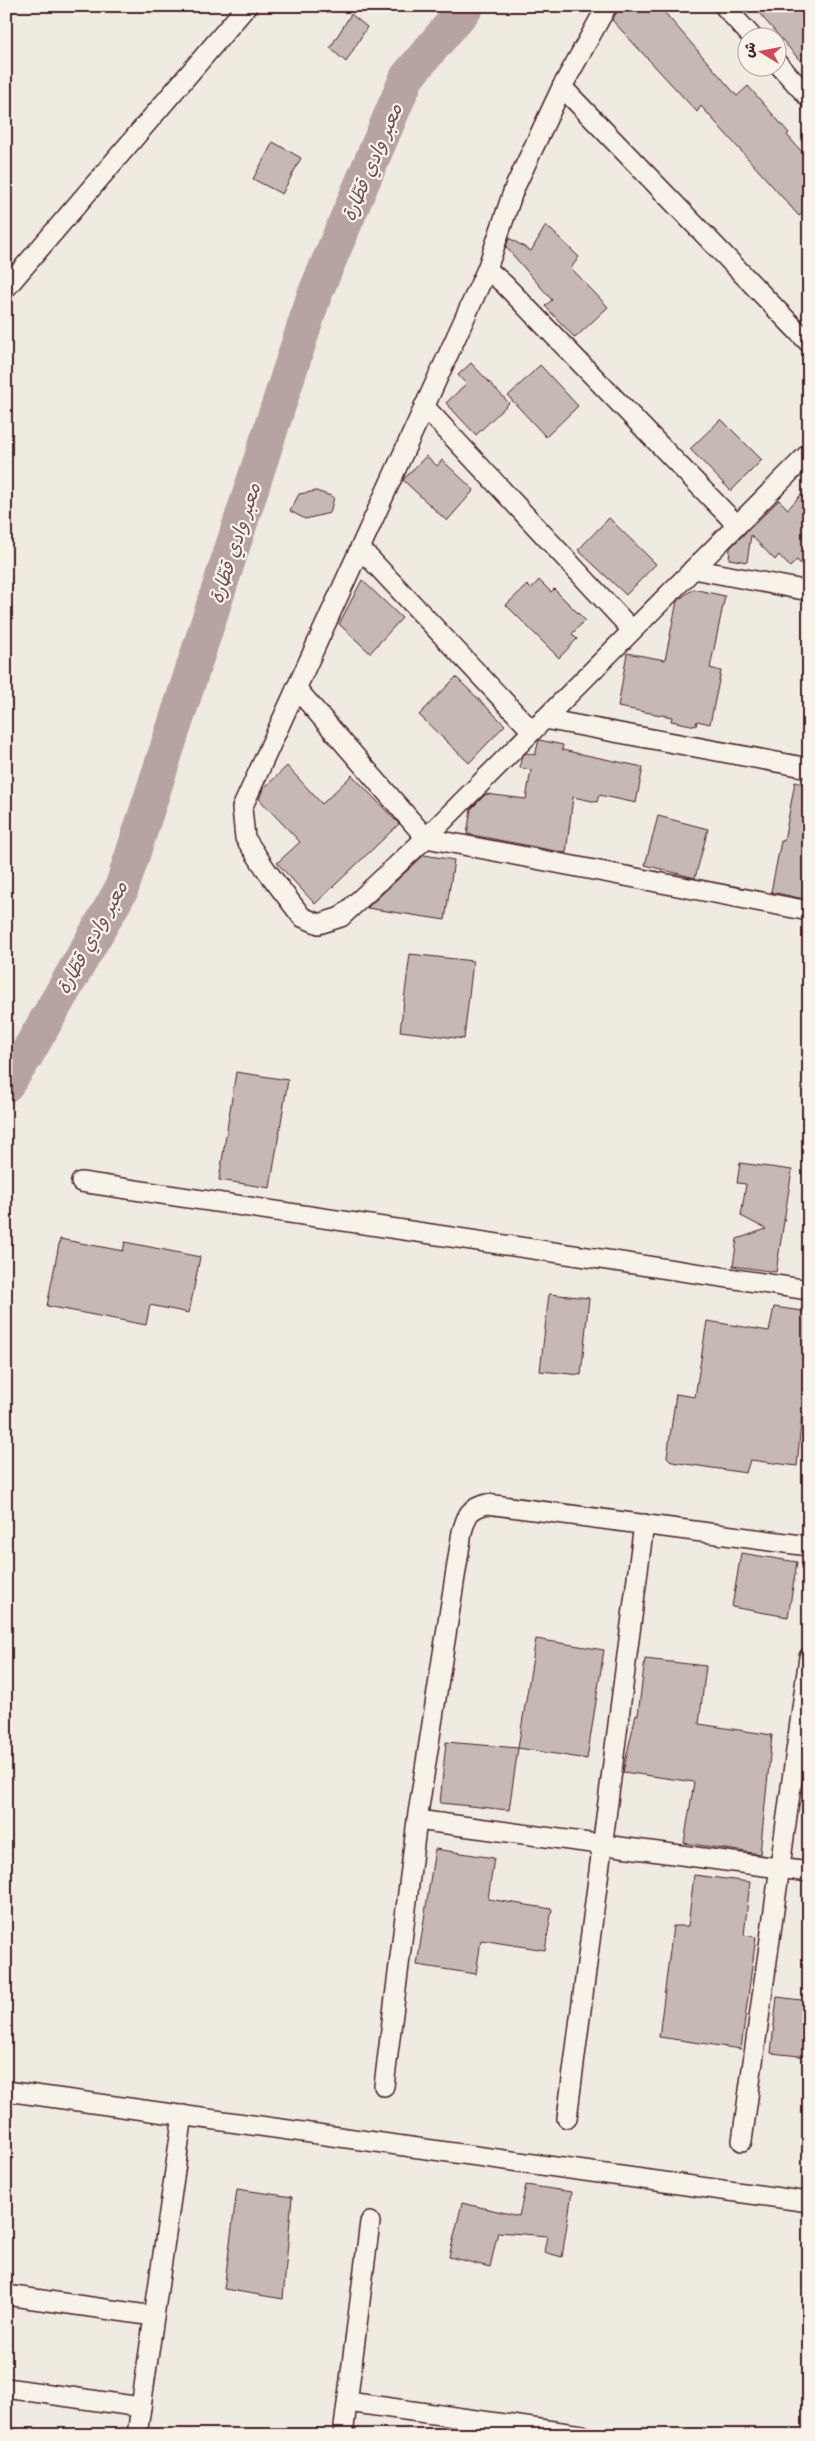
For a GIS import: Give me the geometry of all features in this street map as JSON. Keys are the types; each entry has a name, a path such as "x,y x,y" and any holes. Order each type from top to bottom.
{"street":[{"path":"6,288 247,6"},
{"path":"607,6 562,87 514,188 487,270 242,808 245,838 302,917 319,924 341,917 426,838 809,453"},
{"path":"724,6 744,28"},
{"path":"788,75 809,98"},
{"path":"562,87 809,343"},
{"path":"487,270 504,284 737,525"},
{"path":"424,406 632,630"},
{"path":"360,548 538,725 809,768"},
{"path":"693,569 809,591"},
{"path":"296,688 426,838 809,912"},
{"path":"81,1182 809,1290"},
{"path":"384,2086 417,1820 462,1532 467,1516 475,1507 487,1504 809,1546"},
{"path":"567,2118 644,1524"},
{"path":"742,2141 778,1868 809,1657"},
{"path":"417,1820 809,1872"},
{"path":"6,2091 809,2202"},
{"path":"138,2435 183,2115"},
{"path":"344,2435 370,2222"},
{"path":"6,2295 154,2316"},
{"path":"6,2388 141,2407"},
{"path":"348,2402 529,2431 582,2435"}],"building":[{"path":"621,6 659,6 737,96 748,86 789,133 787,135 809,160 809,207 799,216 701,106 697,112 612,20"},
{"path":"753,6 809,6 809,71 788,47 788,28 772,28"},
{"path":"351,14 367,27 346,62 330,48"},
{"path":"273,142 301,158 282,194 253,179"},
{"path":"546,225 579,257 571,268 608,307 575,338 545,306 552,300 506,247 509,238 531,251"},
{"path":"471,363 509,403 476,435 446,403 466,384 458,375"},
{"path":"540,365 578,406 546,437 508,396"},
{"path":"721,419 762,460 731,491 690,449"},
{"path":"426,456 437,466 442,460 474,490 447,521 403,480"},
{"path":"809,486 809,573 797,560 790,567 779,555 775,560 751,535 747,562 729,559 730,548 779,500 788,509"},
{"path":"316,491 334,497 330,513 305,519 290,511 299,494"},
{"path":"609,518 656,564 626,595 578,550"},
{"path":"362,580 402,618 370,653 339,624"},
{"path":"539,580 551,592 554,589 585,620 572,634 577,639 559,658 506,605 527,585 531,589"},
{"path":"693,589 725,596 710,668 721,671 710,724 697,721 696,726 671,721 672,717 618,707 627,653 665,660 677,601"},
{"path":"456,677 505,725 469,763 419,715"},
{"path":"539,740 563,745 562,750 643,767 636,803 599,795 597,802 573,797 566,853 467,834 471,809 486,794 526,799 531,770 520,768 521,758 526,753 535,755"},
{"path":"287,766 322,804 352,775 399,824 315,904 277,863 300,842 259,799 263,789"},
{"path":"795,782 809,785 809,900 771,892 781,841 784,841"},
{"path":"658,816 708,829 695,878 645,865"},
{"path":"424,855 454,860 445,920 367,908"},
{"path":"410,954 473,961 464,1039 400,1031"},
{"path":"236,1072 288,1080 270,1188 219,1180"},
{"path":"740,1163 792,1170 776,1272 733,1266 737,1239 766,1229 741,1216 746,1184 737,1183"},
{"path":"60,1239 123,1251 125,1242 200,1257 189,1313 150,1305 146,1325 47,1306"},
{"path":"549,1294 589,1298 581,1375 540,1371"},
{"path":"774,1307 809,1312 809,1414 802,1413 797,1466 750,1460 746,1473 672,1462 667,1457 676,1394 695,1397 707,1321 769,1331"},
{"path":"741,1553 797,1562 788,1617 732,1607"},
{"path":"536,1639 604,1650 587,1759 518,1748"},
{"path":"645,1659 706,1666 699,1724 772,1735 760,1854 684,1843 694,1782 623,1772 636,1714 638,1715"},
{"path":"446,1742 518,1748 509,1810 440,1803"},
{"path":"435,1849 494,1858 488,1899 552,1909 545,1950 481,1940 476,1974 417,1965"},
{"path":"694,1875 750,1882 744,1935 756,1937 741,2049 659,2037 673,1926 688,1926"},
{"path":"777,1997 809,2001 809,2057 771,2053"},
{"path":"526,2185 572,2192 562,2257 544,2252 547,2236 498,2232 490,2267 449,2257 462,2203 519,2216"},
{"path":"237,2189 292,2197 283,2299 224,2289"}],"waterway":[{"name":"معبر وادي قطّارة","path":"6,1085 24,1059 121,890 314,296 407,77 467,6"}]}
